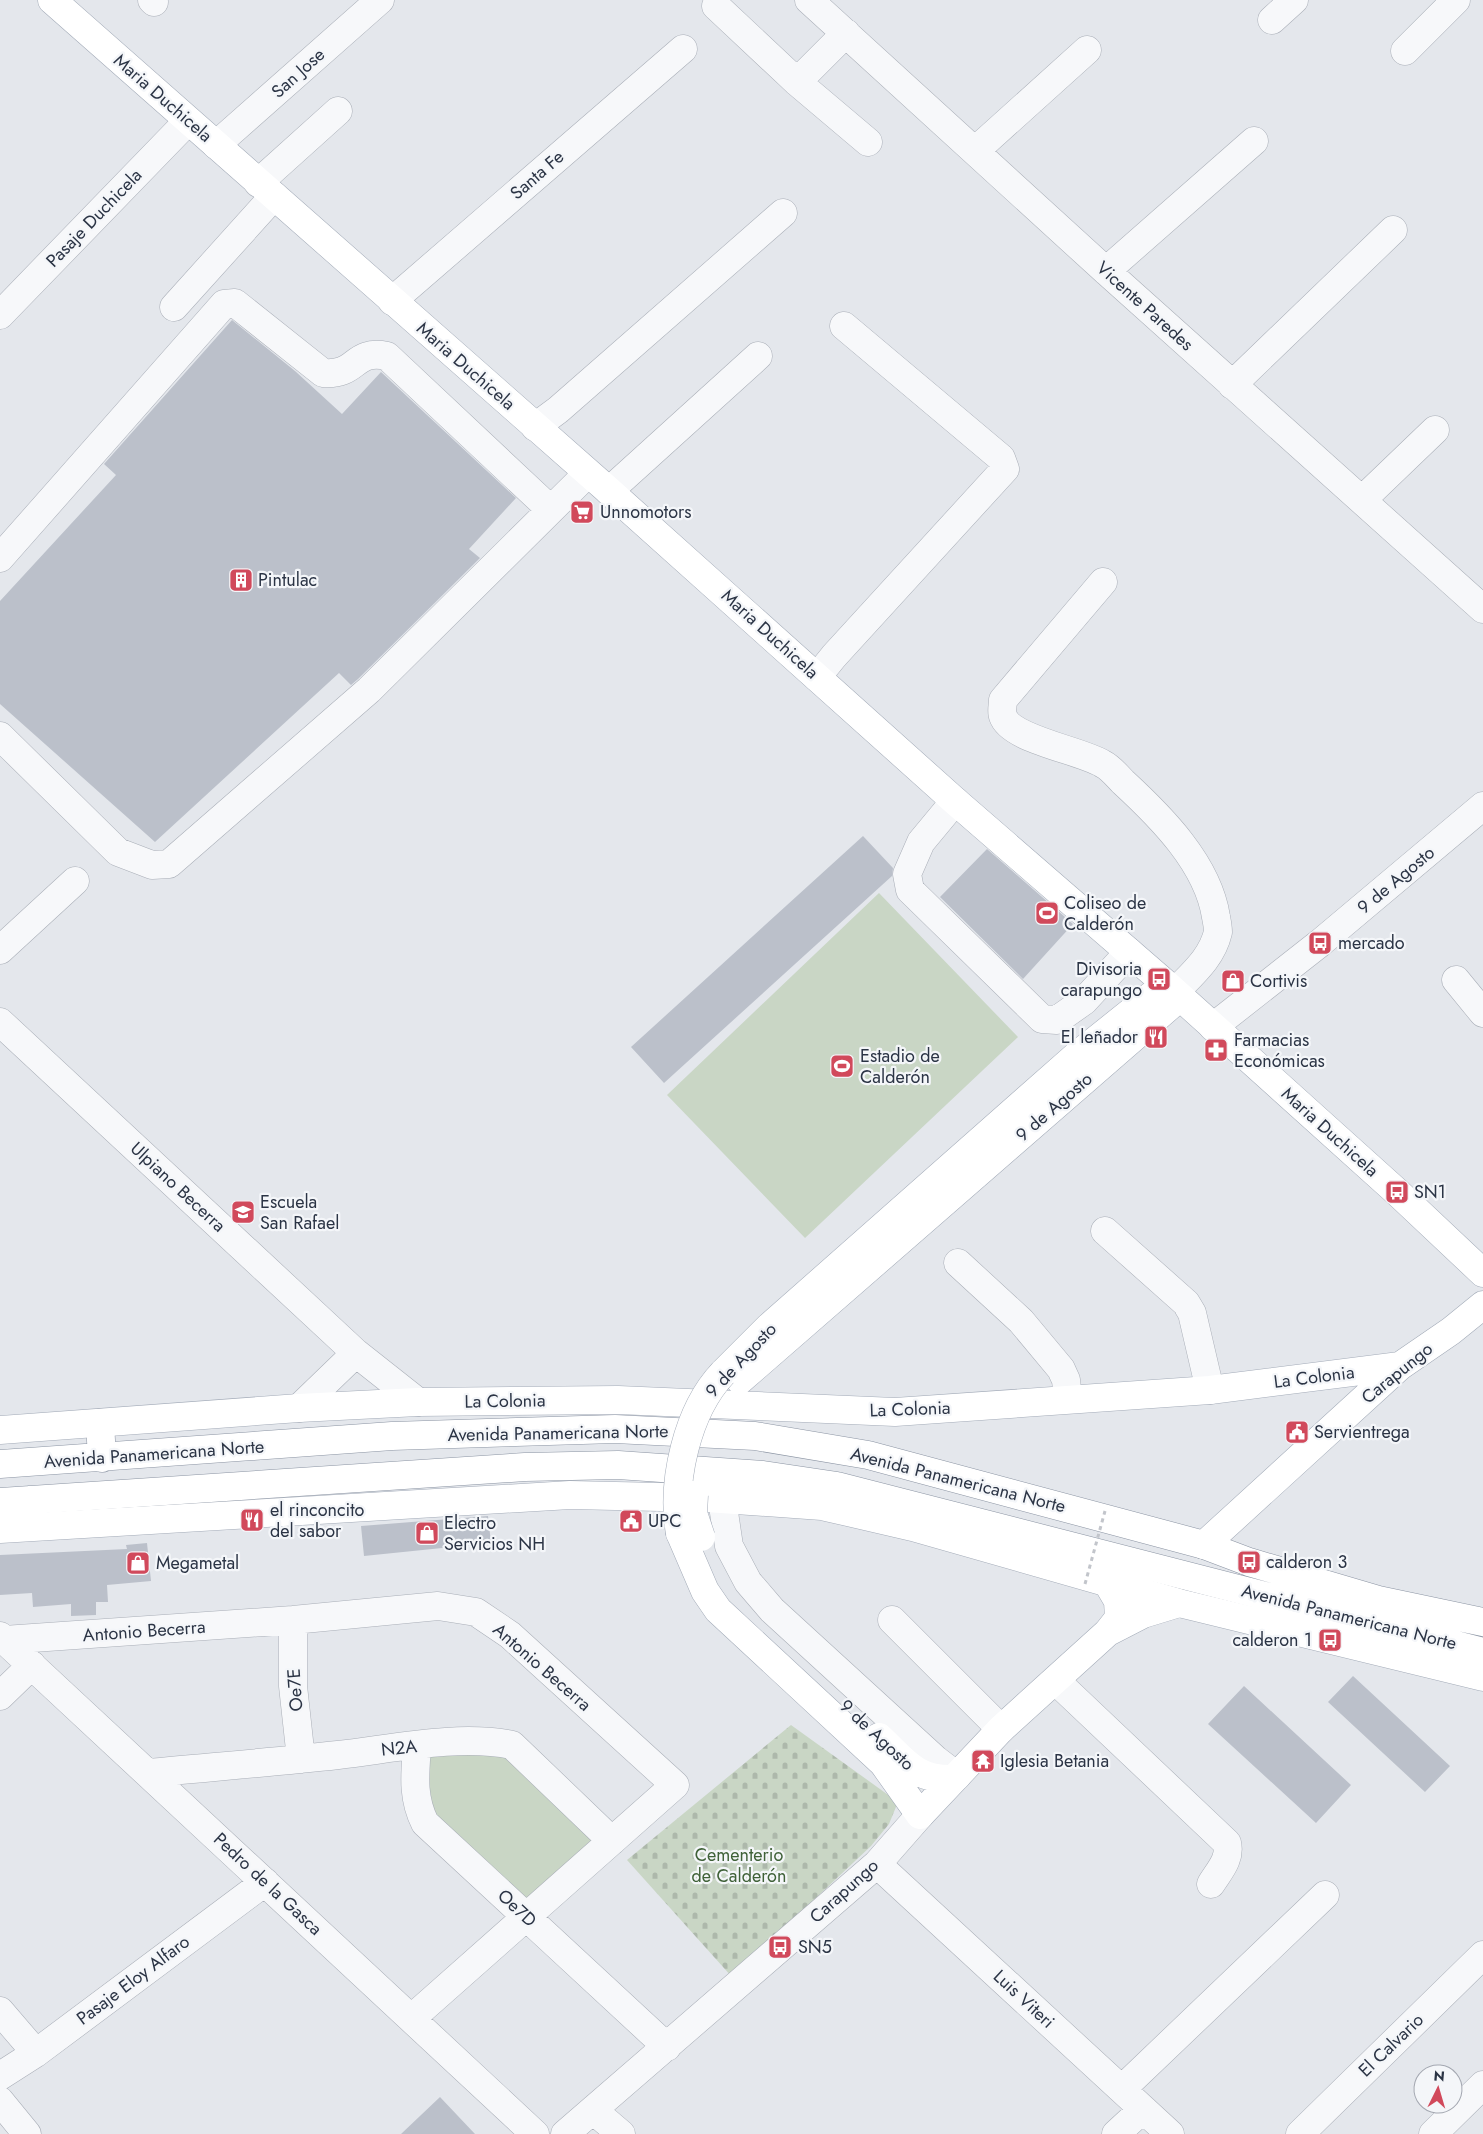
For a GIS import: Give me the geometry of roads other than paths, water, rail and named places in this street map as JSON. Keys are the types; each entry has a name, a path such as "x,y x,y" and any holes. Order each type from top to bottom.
{"main road":[{"name":"Maria Duchicela","path":"52,0 609,491 955,801 1173,991 1483,1273"},
{"name":"9 de Agosto","path":"920,1815 884,1763 718,1610 698,1577 690,1535 695,1483 703,1449 716,1412 726,1394 732,1376 1173,991"},
{"name":"Carapungo","path":"1204,1545 1400,1366 1451,1331 1483,1305"},
{"name":"La Colonia","path":"418,1402 618,1400 895,1412 1210,1390 1400,1366"},
{"name":"Avenida Panamericana Norte","path":"0,1430 299,1408 418,1402"},
{"path":"100,1423 102,1458"},
{"name":"Avenida Panamericana Norte","path":"0,1464 392,1436 616,1429 755,1436 868,1455 1204,1545 1249,1562 1378,1600 1483,1622"},
{"name":"Avenida Panamericana Norte","path":"0,1528 32,1513 526,1467 618,1465 763,1475 837,1486 1483,1652"},
{"name":"Avenida Panamericana Norte","path":"0,1502 32,1513 570,1495 722,1499 822,1506 913,1527 1096,1584 1483,1677"},
{"name":"9 de Agosto","path":"690,1535 719,1586 731,1601 915,1771 934,1780 955,1778"},
{"name":"Carapungo","path":"920,1815 1001,1729 1056,1681 1108,1632 1119,1618 1118,1601 1096,1584"},
{"name":"Carapungo","path":"1108,1632 1143,1614 1179,1603"}],"street":[{"name":"San Jose","path":"216,145 380,0"},
{"name":"Vicente Paredes","path":"808,0 1232,385 1483,609"},
{"path":"1272,20 1294,0"},
{"path":"1405,51 1456,0"},
{"path":"716,6 797,82 868,142"},
{"path":"797,82 846,33"},
{"name":"Santa Fe","path":"392,301 683,49"},
{"path":"975,151 1088,50"},
{"path":"174,307 266,189 338,111"},
{"name":"Pasaje Duchicela","path":"0,315 188,121"},
{"path":"1106,271 1254,141"},
{"path":"535,427 558,410 783,212"},
{"path":"1232,385 1393,230"},
{"path":"0,558 224,304 236,303 323,372 337,374 349,369 362,356 375,353 387,356 550,509"},
{"path":"817,677 1005,469 1001,458 844,326"},
{"path":"609,491 758,356"},
{"path":"1362,500 1434,430"},
{"path":"0,736 118,852 152,865 169,864 368,690 550,509 588,474"},
{"path":"1103,582 1003,700 1002,715 1008,724 1030,738 1054,744 1104,764 1150,807 1186,851 1206,884 1215,908 1218,931 1207,959 1173,991"},
{"path":"955,801 921,842 907,874 910,890 1042,1019 1057,1020 1084,1001 1129,952"},
{"name":"9 de Agosto","path":"1213,1027 1320,944 1483,806"},
{"path":"0,950 75,881"},
{"path":"1456,980 1483,1014"},
{"name":"Ulpiano Becerra","path":"0,1022 356,1352 418,1402"},
{"path":"1105,1231 1186,1304 1192,1313 1210,1390"},
{"path":"958,1263 1021,1321 1061,1369 1066,1380 1068,1399"},
{"path":"299,1408 356,1352"},
{"path":"722,1499 730,1546 748,1582 772,1610 955,1778"},
{"name":"Antonio Becerra","path":"2,1638 292,1620 438,1606 476,1612 510,1635 675,1784 412,2018"},
{"name":"Oe7E","path":"292,1620 293,1686 301,1759"},
{"path":"892,1620 1001,1729"},
{"name":"Pedro de la Gasca","path":"2,1638 535,2134"},
{"path":"0,1696 32,1665"},
{"path":"1056,1681 1227,1843 1229,1850 1227,1859 1211,1884"},
{"name":"N2A","path":"149,1773 475,1741 512,1745 612,1841"},
{"name":"Oe7D","path":"416,1746 414,1784 418,1808 425,1823 667,2047"},
{"name":"Carapungo","path":"566,2134 876,1864 920,1815"},
{"name":"Luis Viteri","path":"876,1864 1170,2134"},
{"name":"Pasaje Eloy Alfaro","path":"0,2076 36,2052 265,1882"},
{"path":"1122,2089 1325,1895"},
{"name":"El Calvario","path":"1300,2134 1483,1955"},
{"path":"0,2010 36,2052"},
{"path":"1433,2134 1483,2085"},
{"path":"0,2101 27,2134"},
{"path":"1116,2134 1142,2110"},
{"path":"594,2111 620,2134"}],"place":[{"name":"Unnomotors","path":"582,512"},
{"name":"Pintulac","path":"241,580"},
{"name":"Coliseo de Calderón","path":"1047,913"},
{"name":"mercado","path":"1320,943"},
{"name":"Divisoria carapungo","path":"1159,979"},
{"name":"Cortivis","path":"1233,981"},
{"name":"El leñador","path":"1156,1037"},
{"name":"Farmacias Económicas","path":"1216,1050"},
{"name":"Estadio de Calderón","path":"842,1066"},
{"name":"SN1","path":"1397,1192"},
{"name":"Escuela San Rafael","path":"243,1212"},
{"name":"Servientrega","path":"1297,1432"},
{"name":"el rinconcito del sabor","path":"252,1520"},
{"name":"UPC","path":"631,1521"},
{"name":"Electro Servicios NH","path":"427,1533"},
{"name":"calderon 3","path":"1249,1562"},
{"name":"Megametal","path":"138,1563"},
{"name":"calderon 1","path":"1330,1640"},
{"name":"Iglesia Betania","path":"983,1761"},
{"name":"SN5","path":"780,1947"}],"park label":[{"name":"Cementerio de Calderón","path":"739,1865"}]}
